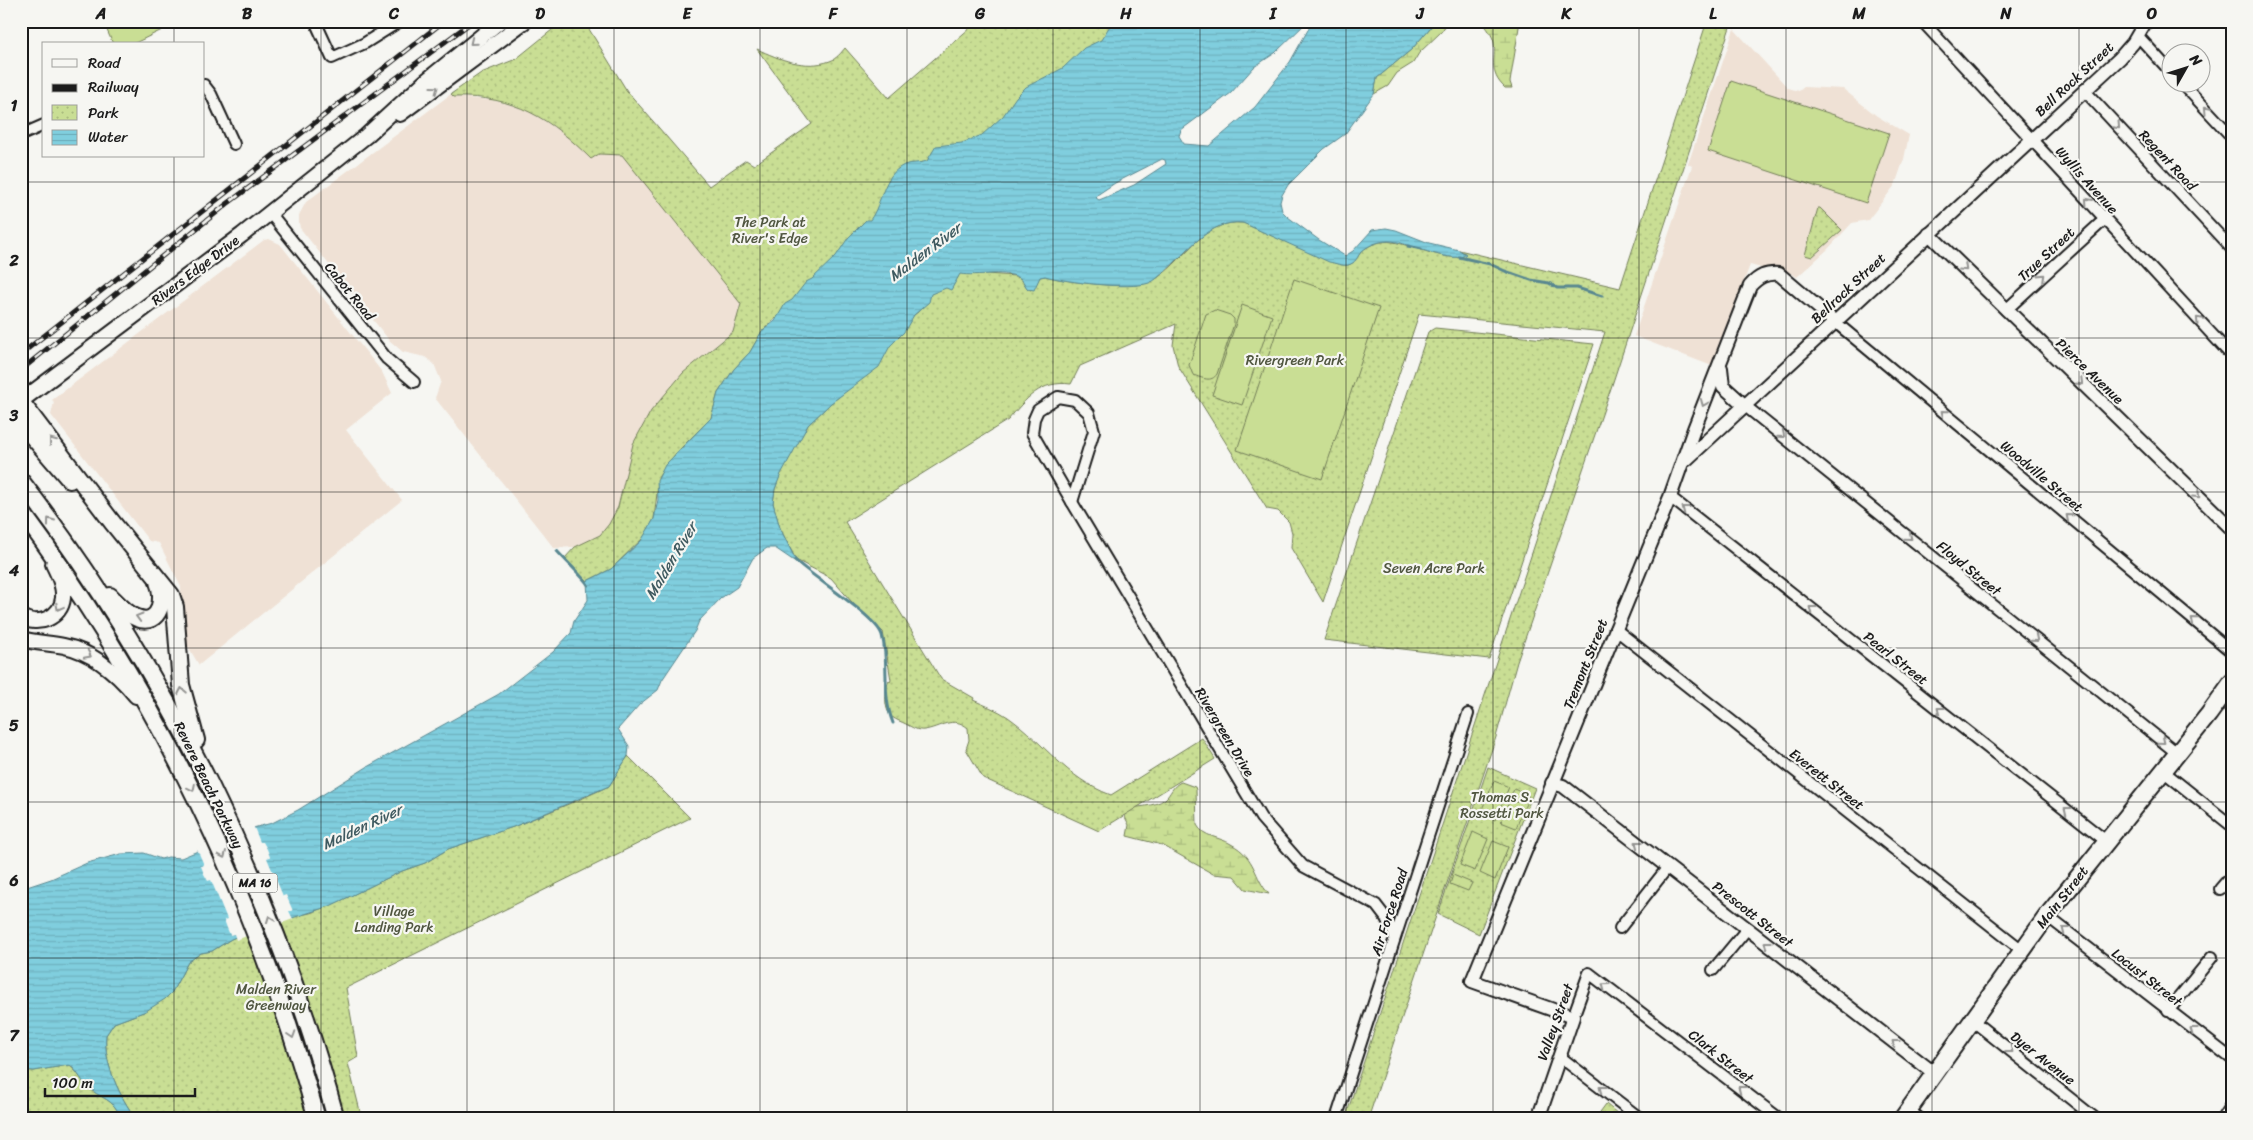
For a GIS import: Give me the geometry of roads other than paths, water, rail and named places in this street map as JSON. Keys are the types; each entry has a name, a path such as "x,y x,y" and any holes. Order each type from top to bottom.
{"main road":[{"name":"Rivers Edge Drive","path":"21,401 270,213 366,136 431,77 500,21"},
{"name":"Rivers Edge Drive","path":"366,136 432,92 525,21"},
{"path":"21,401 112,522 166,587 174,601 182,691 194,734 219,803"},
{"path":"21,423 50,458 112,522"},
{"name":"Revere Beach Parkway","path":"21,481 78,560 118,620 160,691 219,803 262,898 288,965 336,1119"},
{"path":"21,617 32,622 49,618 59,610 63,595 61,582 54,565 23,514"},
{"name":"Revere Beach Parkway","path":"23,514 106,635 169,744 202,810 237,886 271,972 308,1085 317,1119"},
{"path":"78,560 125,611 141,619 153,617 162,602 160,588 152,572"},
{"path":"21,638 73,648 101,662 136,695 169,744"},
{"name":"Main Street","path":"1910,1116 1934,1073 2047,916 2232,682"},
{"path":"323,1073 340,1119"},
{"path":"308,1085 312,1119"}],"street":[{"path":"315,21 332,58 365,43 400,21"},
{"name":"Wyllis Avenue","path":"1922,21 2034,136 2104,219 2232,356"},
{"name":"Bell Rock Street","path":"2034,136 2120,58 2138,36 2146,21"},
{"path":"2138,36 2160,60"},
{"path":"205,86 211,94 234,144"},
{"name":"Regent Road","path":"2084,90 2232,249"},
{"path":"2190,92 2232,137"},
{"path":"21,134 42,125"},
{"name":"Bellrock Street","path":"1682,466 1691,453 2034,136"},
{"name":"Cabot Road","path":"270,213 387,359 414,382"},
{"name":"True Street","path":"2006,310 2104,219"},
{"name":"Pierce Avenue","path":"1929,234 2232,529"},
{"name":"Tremont Street","path":"1573,1017 1472,981 1670,497 1694,429 1750,286 1756,279 1769,274 1779,274 1834,321"},
{"name":"Woodville Street","path":"1834,321 2232,652"},
{"name":"Tremont Street","path":"1723,358 1720,374 1723,386 1744,405"},
{"name":"Rivergreen Drive","path":"1072,502 1094,431 1089,413 1076,400 1058,397 1044,404 1038,410 1032,433 1072,502 1261,818 1303,866 1376,904 1395,936"},
{"name":"Floyd Street","path":"1744,405 2177,753"},
{"name":"Pearl Street","path":"1670,497 2106,841"},
{"name":"Everett Street","path":"1615,629 2022,950"},
{"name":"Air Force Road","path":"1336,1119 1468,714"},
{"path":"2163,771 2232,826"},
{"name":"Prescott Street","path":"1552,783 1563,786 1934,1073"},
{"path":"1620,928 1668,867"},
{"path":"2220,889 2232,875"},
{"name":"Locust Street","path":"2047,916 2232,1059"},
{"path":"1713,970 1746,929"},
{"path":"2168,1011 2212,957"},
{"name":"Valley Street","path":"1538,1119 1589,973 1645,1014"},
{"name":"Clark Street","path":"1645,1014 1780,1119"},
{"name":"Dyer Avenue","path":"1972,1020 2096,1119"},
{"path":"1559,1056 1641,1119"},
{"path":"2223,1119 2232,1105"}],"water":[{"name":"Malden River","path":"1113,21 1308,21 1275,53 1254,67 1231,93 1181,130 1179,136 1184,144 1209,146 1255,107 1290,62 1313,21 1436,21 1412,49 1377,78 1374,94 1345,134 1324,149 1288,185 1280,202 1282,211 1288,217 1345,256 1353,251 1372,230 1386,228 1429,243 1459,250 1466,254 1461,257 1443,256 1388,241 1378,242 1369,246 1361,252 1353,263 1343,265 1329,262 1243,223 1231,223 1209,231 1155,280 1140,285 1097,284 1067,281 1045,276 1040,277 1034,290 1028,289 1021,279 1009,274 960,274 951,290 946,288 931,294 929,302 914,315 904,332 890,346 879,367 831,403 808,425 781,474 775,489 773,503 780,528 797,563 775,548 767,548 753,558 737,587 721,598 699,621 695,631 662,680 658,690 640,704 618,729 629,746 628,756 609,786 513,827 448,849 425,863 402,871 330,906 231,939 212,951 201,953 188,962 172,992 165,999 146,1011 114,1023 106,1035 107,1057 110,1068 124,1101 136,1119 120,1119 115,1107 92,1090 69,1065 34,1071 21,1070 21,889 51,879 87,863 121,854 144,853 161,859 168,857 181,858 253,828 272,823 298,810 367,767 499,694 553,652 571,633 574,621 588,600 587,581 611,569 641,541 654,519 658,500 657,481 665,465 711,418 718,393 734,369 750,352 762,331 775,321 785,304 792,300 806,282 812,279 836,256 848,238 866,220 870,220 891,176 904,165 927,161 936,146 962,143 982,135 1003,116 1016,97 1026,87 1063,68 1084,48 1101,40","holes":["1162,159 1165,160 1166,164 1134,185 1099,200 1096,198 1097,195 1115,183"]}],"waterway":[{"path":"1408,246 1421,249"},
{"path":"1459,257 1490,264 1531,280 1549,283 1557,288 1577,288 1602,296"},
{"path":"557,551 588,585"},
{"path":"795,560 856,607 877,627 882,635 887,701 893,723"}],"railway":[{"path":"21,354 444,21"},
{"path":"21,370 227,204 473,21"}],"park label":[{"name":"The Park at River's Edge","path":"770,230"},
{"name":"Rivergreen Park","path":"1295,360"},
{"name":"Seven Acre Park","path":"1434,568"},
{"name":"Thomas S. Rossetti Park","path":"1502,806"},
{"name":"Village Landing Park","path":"394,920"},
{"name":"Malden River Greenway","path":"276,998"}]}
